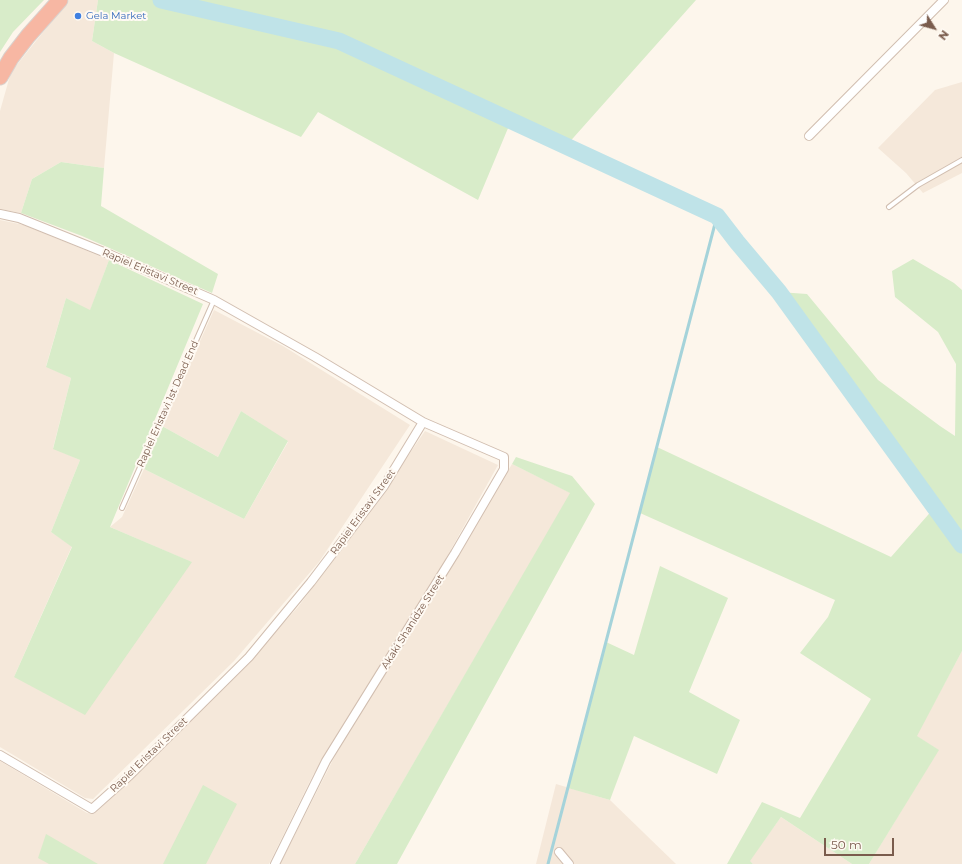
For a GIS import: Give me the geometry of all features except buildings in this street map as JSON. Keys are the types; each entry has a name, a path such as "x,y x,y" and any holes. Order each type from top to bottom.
{"highway":[{"path":"0,77 11,58 28,36 60,0"}],"street":[{"path":"809,136 944,0"},
{"name":"Rapiel Eristavi Street","path":"0,214 19,218 111,255 214,300 315,357 423,422 384,486 311,582 249,657 130,775 92,809 0,755"},
{"name":"Akaki Shanidze Street","path":"275,864 326,761 456,553 504,469 504,457 423,422"},
{"path":"559,852 569,864"}],"lane":[{"path":"889,206 918,185 962,160"},
{"name":"Rapiel Eristavi 1st Dead End","path":"122,508 214,300"}],"shaded area":[{"path":"69,0 98,0 92,41 114,53 104,168 61,162 32,179 21,213 0,209 0,111 11,72"},
{"path":"962,82 962,173 923,193 906,173 878,148 935,90"},
{"path":"0,220 24,225 109,260 90,311 66,298 46,366 71,378 53,448 80,460 51,532 72,546 14,677 191,562 110,527 122,517 144,469 244,519 288,442 241,411 218,457 162,426 214,310 283,346 410,425 319,562 234,661 93,799 85,798 0,747"},
{"path":"425,431 498,465 434,580 313,775 269,864 0,864 0,761 87,813 94,814 127,784 237,674 298,607 366,517"},
{"path":"512,464 571,493 355,864 280,864 336,754"},
{"path":"962,651 962,864 869,864 938,750 916,736"},
{"path":"556,784 610,800 676,864 536,864"},
{"path":"781,817 852,864 753,864 749,861"}],"green space":[{"path":"0,0 44,0 13,32 0,52"},
{"path":"98,0 696,0 566,146 511,121 478,200 318,112 301,137 114,53 92,41"},
{"path":"61,162 104,168 101,206 218,274 212,293 82,236 21,213 32,179"},
{"path":"913,259 954,283 962,290 962,651 917,736 939,750 869,864 852,864 781,817 750,861 753,864 727,864 762,802 800,818 871,699 800,653 828,617 835,600 640,513 657,447 891,557 935,507 779,292 807,294 878,380 955,436 956,364 938,332 895,297 892,271"},
{"path":"109,260 203,304 110,527 192,562 85,715 14,677 72,547 51,532 80,460 53,449 71,378 46,367 66,298 90,310"},
{"path":"241,411 288,441 244,519 144,469 162,426 218,457"},
{"path":"516,457 572,476 595,504 397,864 355,864 570,493 512,464"},
{"path":"660,566 728,598 689,692 740,720 717,774 634,736 610,800 568,788 606,642 634,655"},
{"path":"203,785 237,804 206,864 163,864"},
{"path":"46,834 98,864 49,864 38,858"}],"waterway":[{"path":"161,0 339,41 717,216 779,292 962,545"},
{"path":"548,864 717,216"}],"place":[{"name":"Gela Market","path":"78,16"}]}
